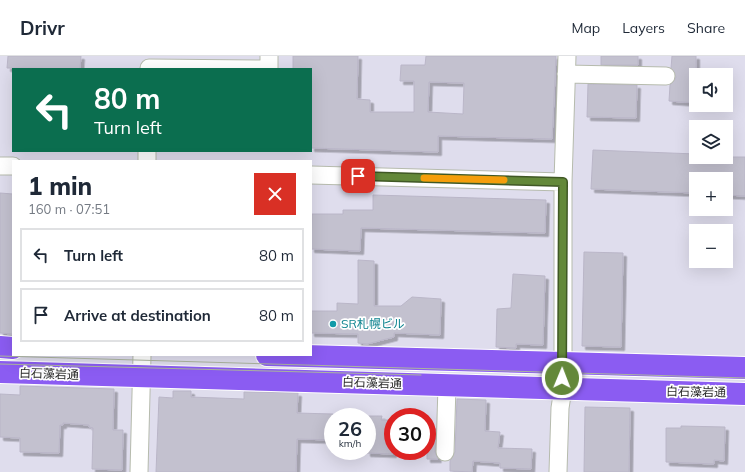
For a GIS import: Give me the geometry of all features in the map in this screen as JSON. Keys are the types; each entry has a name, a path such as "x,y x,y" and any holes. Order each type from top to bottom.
{"main road":[{"path":"0,347 12,348"},
{"name":"白石藻岩通","path":"304,356 745,368"},
{"name":"白石藻岩通","path":"0,372 745,394"}],"street":[{"path":"269,56 269,68"},
{"path":"558,472 560,408 563,389 563,182 567,56"},
{"path":"149,64 238,68"},
{"path":"566,74 666,76"},
{"path":"0,166 12,166"},
{"path":"312,175 563,182"},
{"path":"139,472 142,356"},
{"path":"445,452 447,386"}],"building":[{"path":"8,56 81,56 80,68 7,68"},
{"path":"293,56 358,56 357,99 370,100 370,112 414,112 414,81 400,81 401,65 425,65 426,56 556,56 552,139 438,136 438,152 312,148 312,68 293,68","holes":["429,82 464,83 463,114 428,112"]},
{"path":"601,56 638,56 638,65 601,65"},
{"path":"672,56 696,56 696,68 689,68 689,102 669,101 670,85 676,77 671,68"},
{"path":"588,84 637,85 636,118 587,117"},
{"path":"593,150 689,154 689,164 733,164 733,157 745,157 745,196 733,195 733,172 689,172 689,193 591,189"},
{"path":"0,193 12,194 12,334 0,333"},
{"path":"373,195 546,200 545,233 361,228 360,251 312,249 312,214 343,214 343,210 373,210"},
{"path":"584,252 623,253 621,347 582,346"},
{"path":"358,260 374,261 374,306 401,306 412,297 441,299 440,335 394,333 394,337 367,344 358,343 358,334 312,333 312,311 337,311 337,303 358,304"},
{"path":"513,274 545,276 543,345 516,344 516,348 496,347 497,309 511,308"},
{"path":"20,386 114,389 113,430 123,430 122,470 92,469 93,428 89,427 89,425 63,423 63,425 60,425 59,453 20,452 20,438 0,437 0,394 20,395"},
{"path":"173,391 191,391 191,397 244,399 244,392 298,393 297,413 324,414 324,440 297,439 296,472 156,472 159,397 173,398"},
{"path":"457,399 486,400 485,431 500,432 498,448 532,449 531,469 500,468 500,463 473,461 472,472 450,471 450,461 455,452"},
{"path":"585,407 630,408 629,472 584,472"},
{"path":"376,416 382,416 381,420 384,420 384,454 376,453"},
{"path":"681,426 725,427 724,461 714,460 714,464 666,462 666,428 681,428"}],"tram line":[{"path":"0,356 745,378"},
{"path":"0,364 421,375"}],"slow traffic":[{"path":"424,178 504,180"}],"place":[{"name":"SR札幌ビル","path":"333,324"}],"route":[{"path":"358,176 563,182 562,378"}]}
